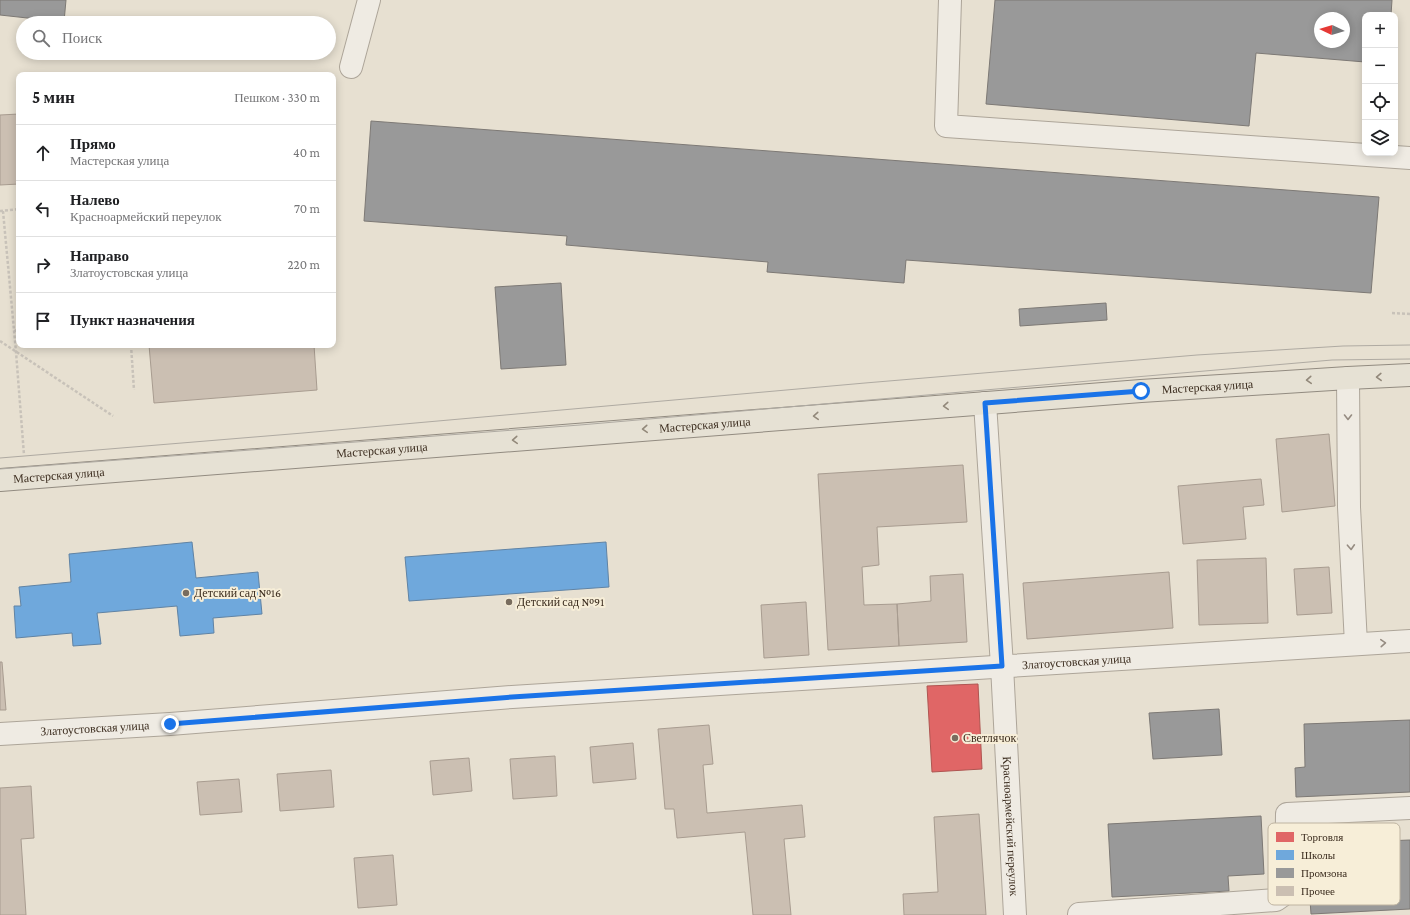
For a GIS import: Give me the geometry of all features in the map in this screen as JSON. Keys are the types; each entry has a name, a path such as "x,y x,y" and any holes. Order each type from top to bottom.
{"main road":[{"name":"Мастерская улица","path":"0,480 985,403 1410,375"}],"street":[{"path":"351,67 369,0"},
{"path":"950,0 946,126 1410,158"},
{"path":"1348,378 1349,507 1356,644"},
{"name":"Красноармейский переулок","path":"985,403 1002,666 1015,915"},
{"name":"Златоустовская улица","path":"0,734 170,724 512,697 1410,641"},
{"path":"1287,823 1287,814 1410,808"},
{"path":"1078,914 1268,901"}],"path":[{"path":"16,209 1,211 16,352 25,466 23,478"},
{"path":"1392,313 1410,314"},
{"path":"0,341 113,416"},
{"path":"131,348 134,390"}],"building: Торговля":[{"name":"Светлячок","path":"978,684 982,769 932,772 927,686"}],"building: Школы":[{"path":"192,542 196,578 258,572 262,614 213,618 214,633 180,636 177,606 97,613 101,644 73,646 72,633 16,638 14,606 21,606 19,587 71,582 69,554"},
{"path":"606,542 609,587 409,601 405,557"}],"building: Промзона":[{"path":"0,0 66,0 65,16 16,17 0,15"},
{"path":"995,0 1392,0 1391,12 1362,12 1362,62 1256,53 1249,126 986,104"},
{"path":"371,121 1379,197 1371,293 906,260 904,283 767,272 768,262 566,245 567,236 364,221"},
{"path":"561,283 566,365 501,369 495,287"},
{"path":"1106,303 1107,320 1020,326 1019,309"},
{"path":"1219,709 1222,755 1153,759 1149,713"},
{"path":"1410,720 1410,792 1296,797 1295,768 1305,767 1304,724"},
{"path":"1261,816 1264,874 1228,876 1229,891 1112,897 1108,824"},
{"path":"1400,840 1410,840 1410,909 1311,914 1310,905 1400,905"}],"building: Прочее":[{"path":"16,114 16,184 0,185 0,115"},
{"path":"149,348 314,348 317,390 154,403"},
{"path":"1329,434 1335,506 1282,512 1276,439"},
{"path":"963,465 967,522 877,527 879,565 862,567 864,605 897,604 899,646 828,650 818,474"},
{"path":"1261,479 1264,505 1243,507 1246,539 1183,544 1178,486"},
{"path":"1266,558 1268,623 1199,625 1197,560"},
{"path":"1329,567 1332,613 1297,615 1294,569"},
{"path":"1169,572 1173,628 1027,639 1023,583"},
{"path":"963,574 967,642 899,646 897,604 931,601 930,576"},
{"path":"806,602 809,655 764,658 761,605"},
{"path":"0,662 2,662 6,710 0,710"},
{"path":"709,725 713,764 703,765 707,813 802,805 805,837 784,839 791,915 753,915 745,832 677,838 674,809 665,809 658,729"},
{"path":"633,743 636,779 593,783 590,747"},
{"path":"555,756 557,796 513,799 510,759"},
{"path":"469,758 472,791 433,795 430,761"},
{"path":"331,770 334,807 280,811 277,774"},
{"path":"239,779 242,812 200,815 197,782"},
{"path":"31,786 34,838 21,839 26,915 0,915 0,788"},
{"path":"979,814 986,915 904,915 903,894 938,892 934,817"},
{"path":"393,855 397,905 358,908 354,858"}],"tram line":[{"path":"0,458 1197,355 1343,346 1410,345"},
{"path":"0,469 580,425 1332,360 1410,359"}],"place":[{"name":"Детский сад №16","path":"186,593"},
{"name":"Детский сад №91","path":"509,602"},
{"name":"Светлячок","path":"955,738"}],"route":[{"path":"170,724 512,697 1002,666 985,403 1141,391"}]}
